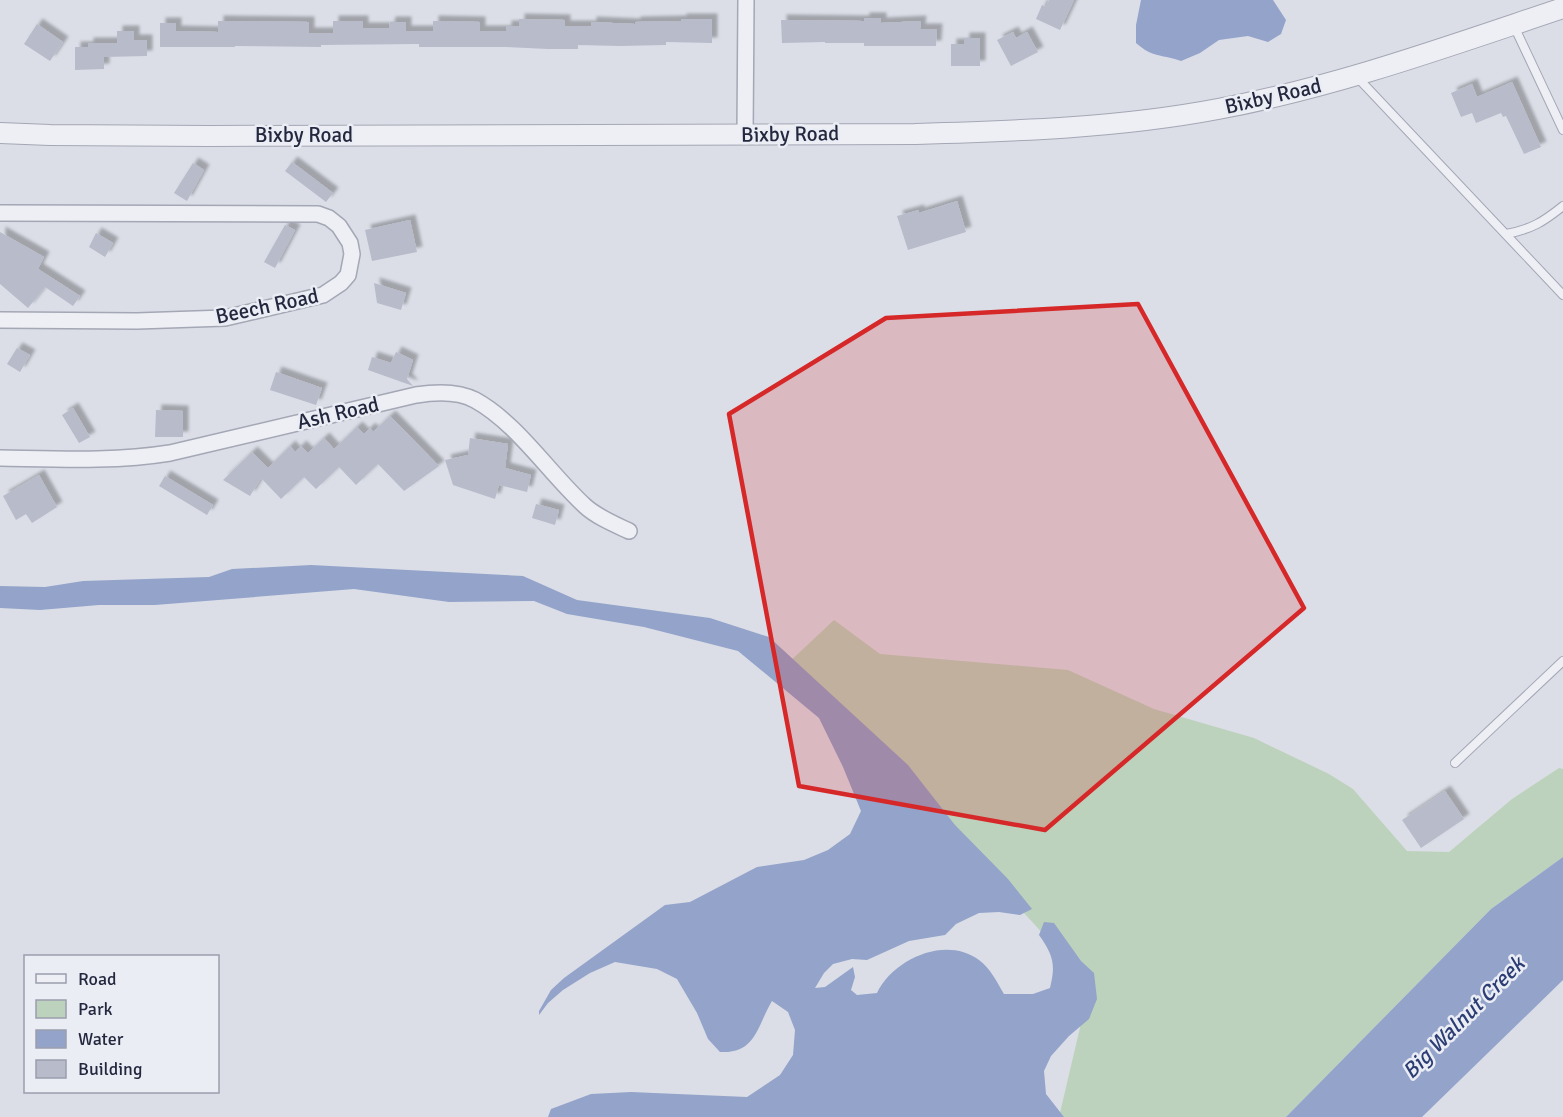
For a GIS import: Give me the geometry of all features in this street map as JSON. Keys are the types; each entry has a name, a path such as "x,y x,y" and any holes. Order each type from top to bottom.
{"street":[{"path":"745,135 746,0"},
{"name":"Bixby Road","path":"0,133 176,136 745,135 1005,132 1107,124 1217,109 1303,90 1356,76 1563,8"},
{"name":"Beech Road","path":"0,213 318,213 339,226 350,243 352,254 348,275 333,290 323,295 225,318 137,321 0,320"},
{"name":"Ash Road","path":"0,458 110,460 147,457 430,392 446,393 475,400 483,406 508,425 586,507 609,522 629,531"}],"lane":[{"path":"1513,24 1563,130"},
{"path":"1356,76 1563,295"},
{"path":"1506,234 1526,230 1544,221 1563,206"},
{"path":"1455,763 1563,662"}],"highlighted area":[{"path":"1138,304 1304,608 1045,830 799,786 729,414 886,318"}],"green space":[{"path":"834,620 880,654 1068,670 1154,709 1254,738 1329,774 1353,789 1407,851 1449,852 1512,799 1559,768 1563,769 1563,857 1491,909 1286,1117 1059,1117 1090,985 885,761 785,666"}],"water":[{"path":"1141,0 1273,0 1286,20 1281,34 1268,42 1248,36 1219,40 1200,53 1181,61 1152,53 1136,43 1136,25"},
{"path":"311,565 523,576 577,600 710,618 769,637 908,765 955,825 1008,879 1032,909 1020,915 999,912 979,913 956,924 945,935 909,941 867,960 852,959 833,964 815,988 825,987 853,967 855,977 851,990 857,995 877,993 895,970 908,961 936,950 951,950 966,953 983,963 1004,994 1033,994 1050,988 1053,972 1052,960 1039,935 1044,922 1054,923 1081,961 1094,973 1097,999 1089,1019 1051,1056 1044,1071 1046,1094 1064,1117 548,1117 551,1109 591,1094 631,1092 747,1097 780,1075 793,1055 795,1030 788,1012 772,1001 754,1037 748,1043 732,1051 720,1052 708,1039 697,1013 677,979 657,969 615,962 590,973 563,990 548,1003 539,1015 551,990 564,978 665,905 690,902 757,867 804,860 828,850 850,834 861,811 819,718 738,651 644,627 567,614 534,601 449,602 354,589 155,605 99,605 40,610 0,608 0,586 45,587 83,581 209,577 232,569"},
{"name":"Big Walnut Creek","path":"1563,857 1563,980 1422,1117 1286,1117 1491,909"}],"building":[{"path":"1049,0 1074,0 1060,30 1036,19 1042,5 1046,7"},
{"path":"864,18 881,18 881,23 921,21 920,29 937,29 936,46 864,46 864,43 825,42 782,43 781,20 864,21"},
{"path":"519,19 565,20 565,26 591,26 591,22 635,24 635,22 681,21 681,19 712,19 712,43 578,45 578,49 419,47 419,44 321,45 321,47 160,47 160,23 176,23 176,31 218,32 218,21 309,22 309,33 333,33 333,21 363,21 363,28 389,28 390,22 406,22 406,31 433,31 433,21 480,22 480,31 506,31 506,26 519,26"},
{"path":"37,24 63,42 50,61 24,44"},
{"path":"117,31 134,31 134,40 147,40 147,56 104,57 104,69 75,70 75,47 88,47 88,43 117,43"},
{"path":"1013,32 1016,38 1027,32 1038,52 1011,66 997,40"},
{"path":"964,38 980,38 980,66 951,66 951,44 964,44"},
{"path":"1512,82 1541,147 1524,154 1506,116 1503,117 1501,113 1476,123 1472,113 1461,117 1451,93 1472,84 1477,97"},
{"path":"292,162 333,193 326,202 285,171"},
{"path":"193,163 204,170 187,201 174,193"},
{"path":"957,201 966,232 908,250 897,216 919,210 919,213"},
{"path":"410,220 417,252 372,261 365,230"},
{"path":"285,225 295,230 275,268 264,262"},
{"path":"0,232 44,257 38,269 80,296 73,306 45,287 28,308 0,284"},
{"path":"96,233 113,243 105,257 89,247"},
{"path":"374,283 406,293 401,310 377,303"},
{"path":"17,348 30,355 20,372 7,364"},
{"path":"396,352 413,360 407,379 413,386 368,370 372,357 391,363"},
{"path":"276,372 322,388 316,405 270,390"},
{"path":"73,408 90,437 79,443 62,415"},
{"path":"156,410 183,411 183,437 155,437"},
{"path":"390,416 439,466 404,491 378,464 356,485 339,467 316,489 304,477 281,499 261,478 250,496 223,480 252,452 268,468 290,446 295,452 301,446 308,453 324,438 334,449 357,427 364,434 370,428 373,432"},
{"path":"470,438 508,444 505,468 531,475 527,492 499,485 495,499 453,485 445,460 468,455"},
{"path":"39,475 57,507 32,523 26,514 16,520 3,496"},
{"path":"165,476 213,505 207,515 159,486"},
{"path":"536,504 559,510 555,525 532,518"},
{"path":"1445,791 1464,819 1421,848 1402,820"}]}
